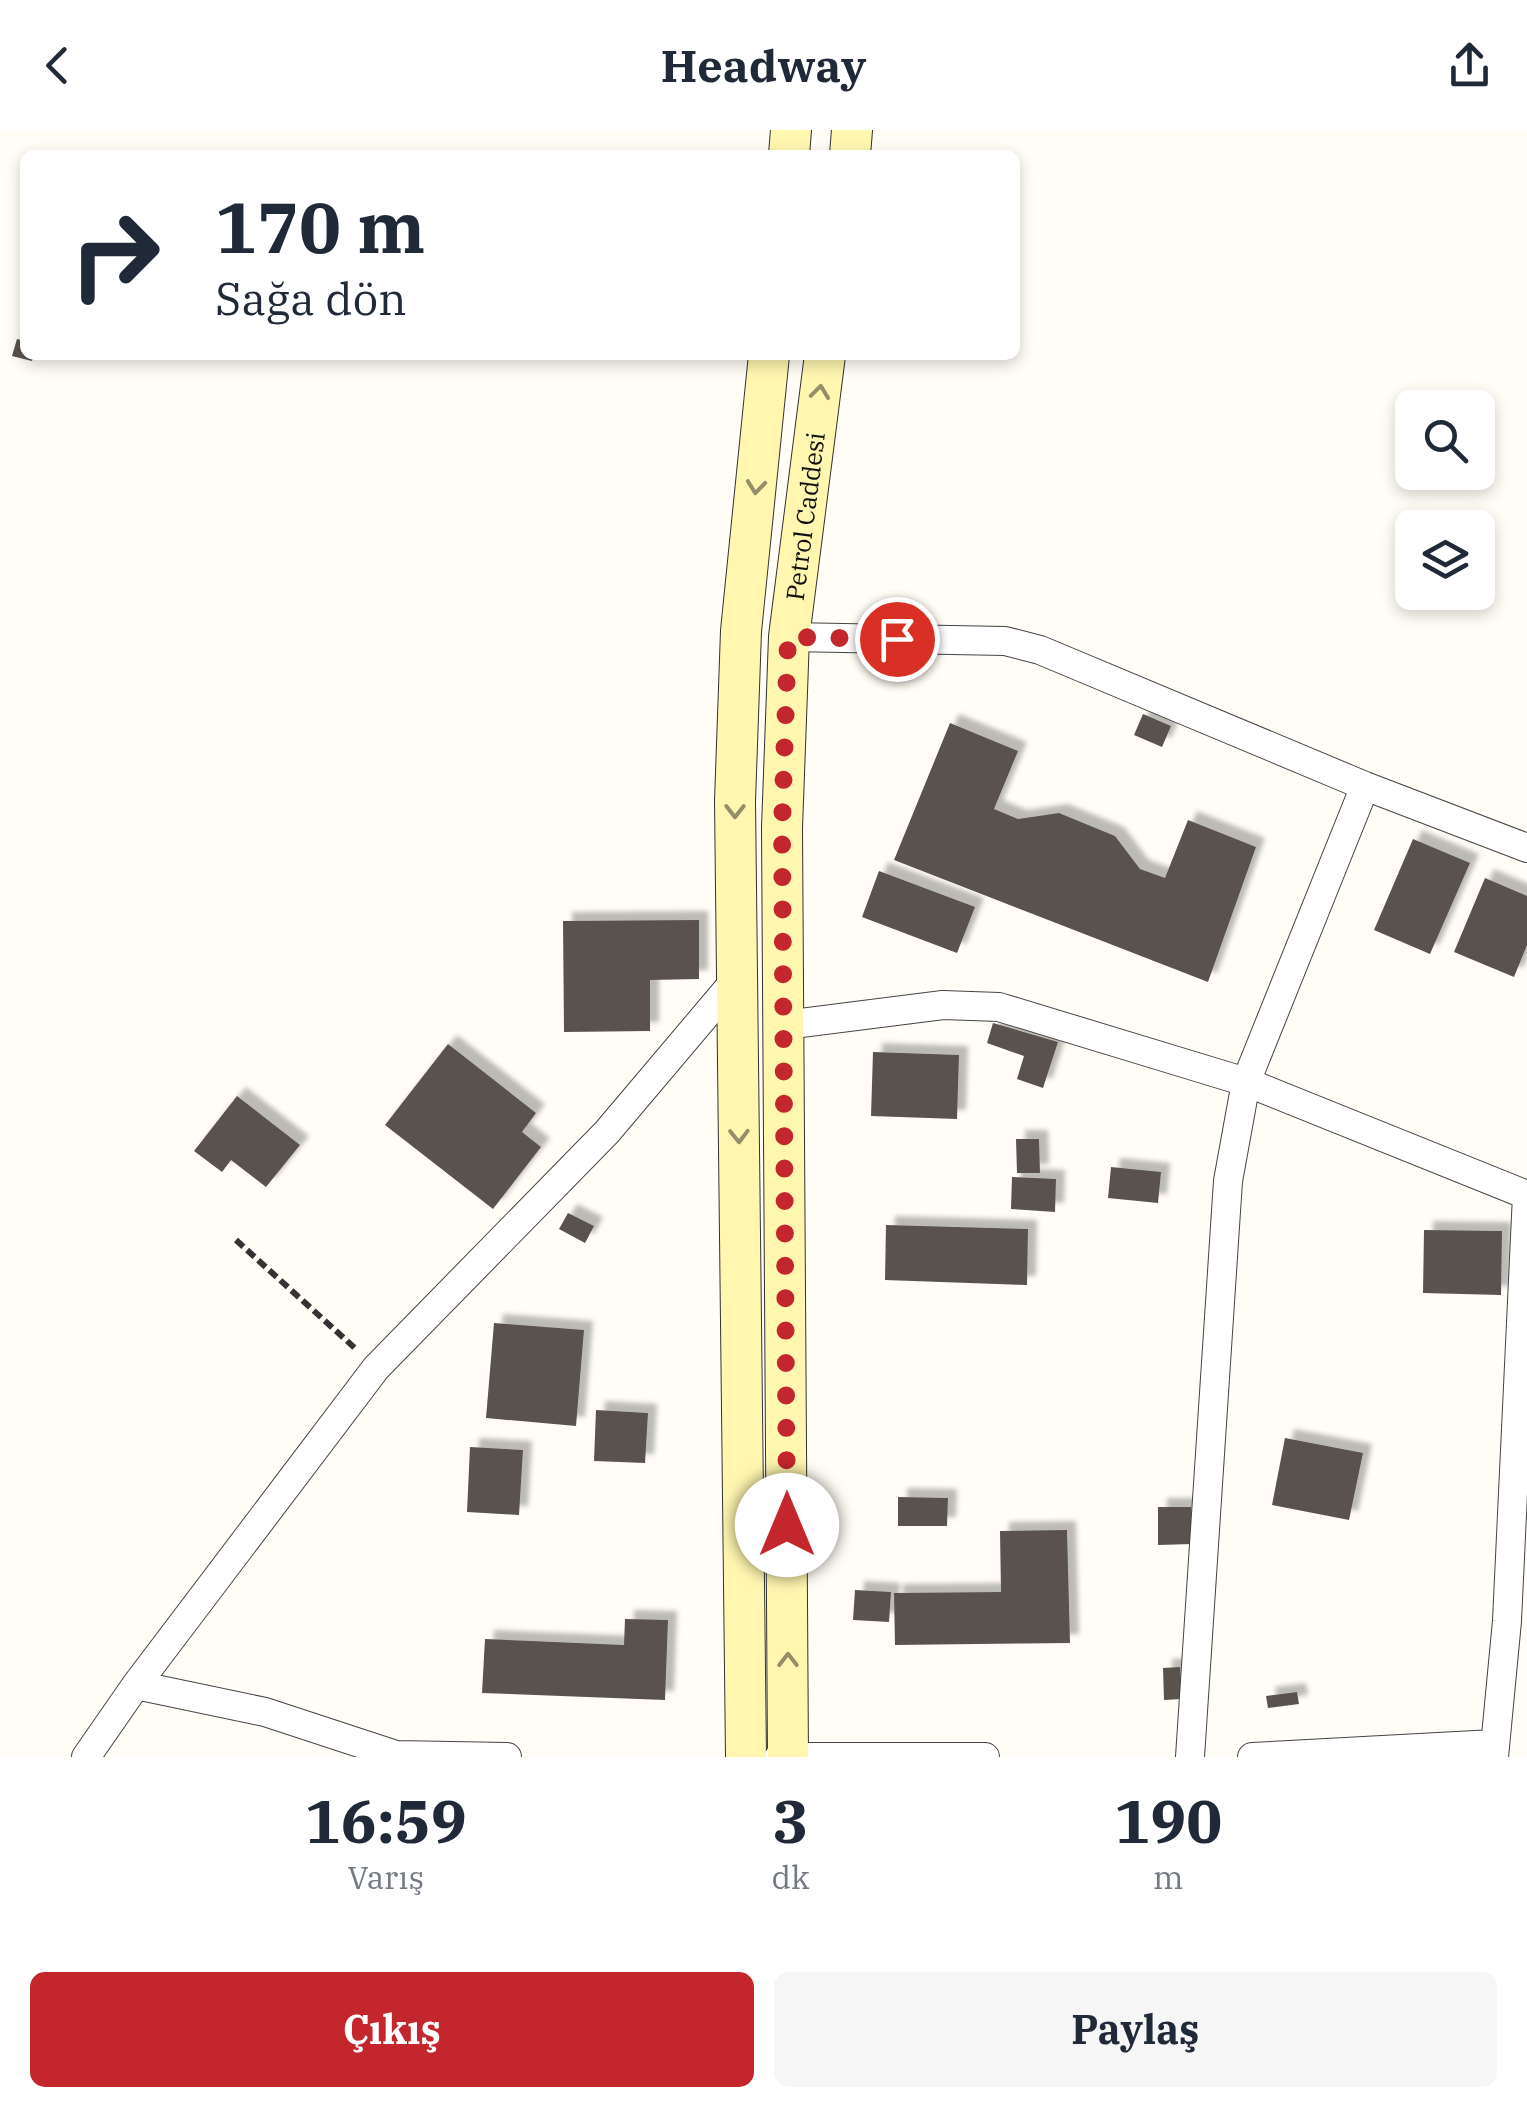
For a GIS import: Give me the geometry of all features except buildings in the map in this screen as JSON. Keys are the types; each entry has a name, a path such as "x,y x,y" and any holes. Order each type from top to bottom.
{"main road":[{"path":"746,1757 735,801 741,631 768,360"},
{"name":"Petrol Caddesi","path":"788,1756 782,828 788,637 824,360"}],"street":[{"path":"788,637 1005,641 1040,650 1365,786 1527,848"},
{"path":"1190,1757 1228,1181 1246,1082 1365,786"},
{"path":"86,1757 376,1368 608,1132 738,977"},
{"path":"785,1025 943,1005 999,1007 1246,1082 1527,1195 1507,1621 1494,1751 1252,1757"},
{"path":"136,1685 265,1712 396,1755 507,1757"},
{"path":"779,1757 985,1757"}],"path":[{"path":"236,1240 376,1368"}],"route":[{"path":"787,1525 782,828 788,637 897,639"}]}
